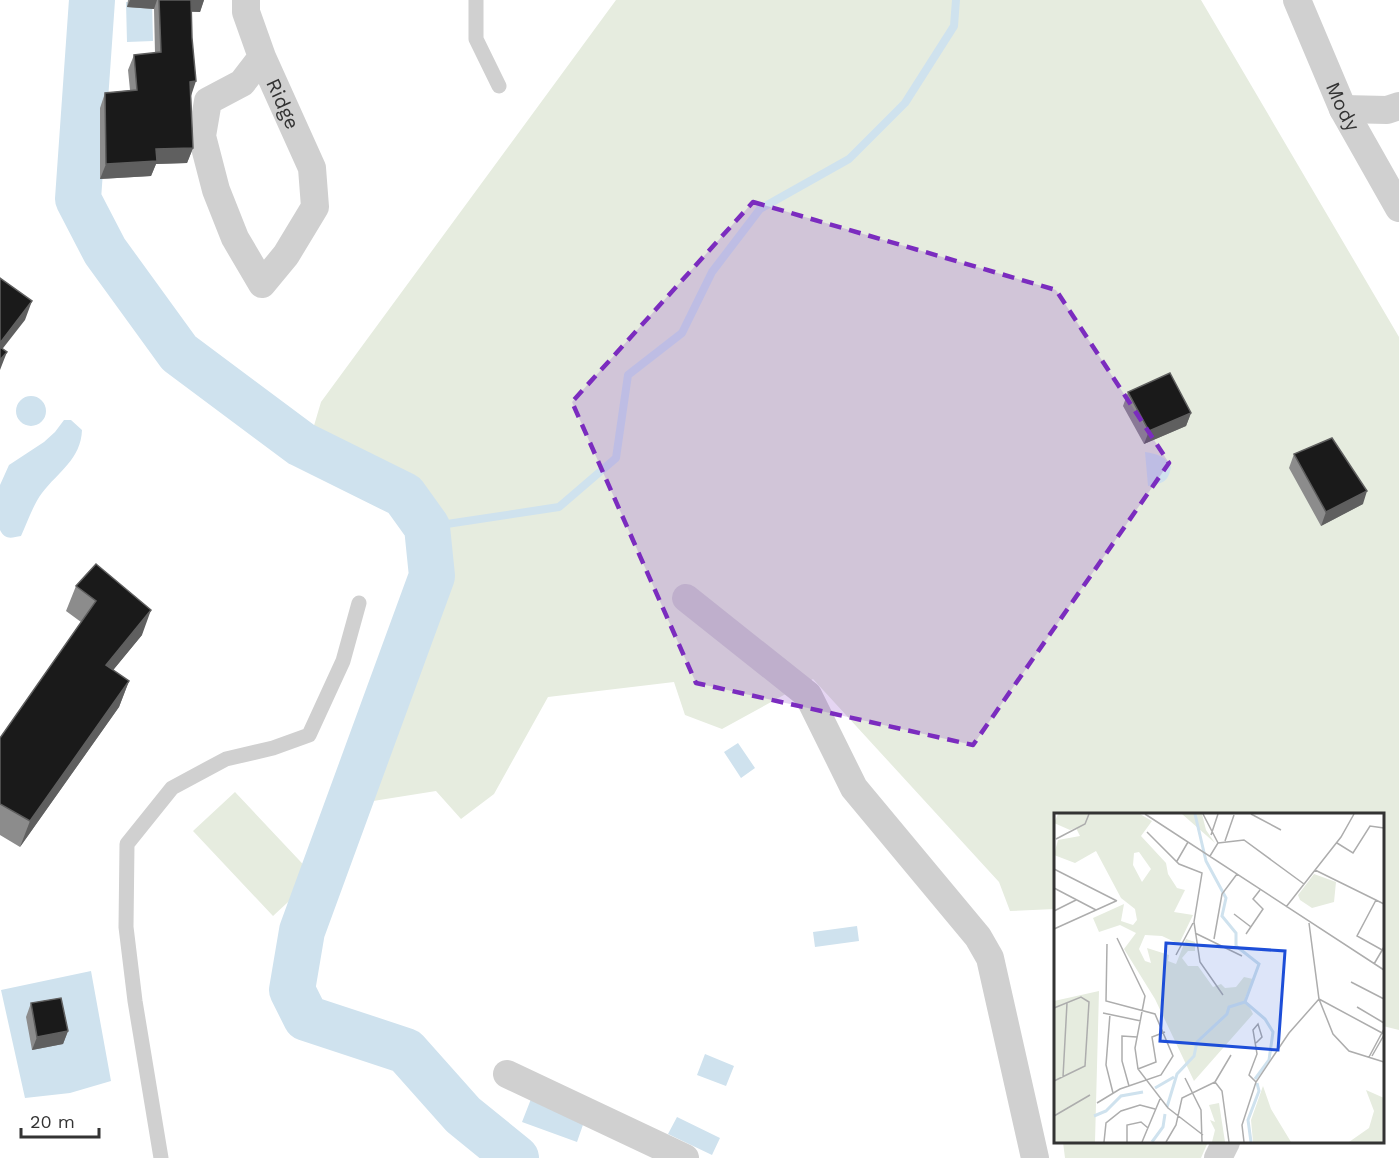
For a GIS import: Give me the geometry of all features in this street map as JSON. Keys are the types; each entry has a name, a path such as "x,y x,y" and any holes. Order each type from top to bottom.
{"street":[{"name":"Ridge","path":"246,0 246,12 262,57 312,168 315,207 286,255 262,284 235,238 216,190 202,136 208,101 242,82 262,57"},
{"name":"Mody","path":"1297,0 1343,109 1399,208"},
{"path":"1343,109 1387,110 1399,106"},
{"path":"686,598 808,695 854,788 978,937 990,958 1035,1158"},
{"path":"507,1074 685,1158"},
{"path":"1218,1158 1226,1143"}],"lane":[{"path":"476,0 476,39 499,86"},
{"path":"160,1158 135,1001 126,927 127,844 172,788 226,759 273,748 309,735 343,661 359,603"}],"highlighted area":[{"path":"753,202 1056,290 1169,463 973,745 696,683 572,402"}],"shaded area":[{"path":"616,0 1201,0 1399,337 1399,1030 1384,1026 1384,813 1054,813 1054,909 1010,911 999,882 813,679 722,729 685,715 674,682 548,697 494,794 461,819 436,791 348,805 432,576 427,527 404,493 313,429 321,402"},
{"path":"235,792 315,877 273,916 193,831"},
{"path":"1063,1143 1208,1143 1201,1158 1065,1158"}],"water":[{"path":"152,1 153,41 127,42 126,2"},
{"path":"31,396 37,397 45,405 45,417 37,425 31,426 25,425 17,417 16,411 17,405 25,397"},
{"path":"64,420 71,420 82,430 78,449 39,498 21,536 6,537 0,530 0,485 9,465 44,442"},
{"path":"1145,452 1161,456 1169,463 1170,472 1164,481 1148,486"},
{"path":"738,743 755,768 741,778 724,752"},
{"path":"857,926 859,941 815,947 813,932"},
{"path":"91,971 111,1081 70,1093 25,1098 1,990"},
{"path":"705,1054 734,1066 726,1086 697,1075"},
{"path":"531,1099 585,1119 577,1142 522,1122"},
{"path":"677,1117 720,1138 712,1155 668,1134"}],"building":[{"path":"159,0 191,0 196,81 190,82 193,148 156,149 157,161 106,164 105,93 137,90 134,55 161,52"},
{"path":"0,278 32,301 0,343"},
{"path":"0,347 7,352 0,360"},
{"path":"1170,373 1191,413 1149,431 1128,392"},
{"path":"1332,438 1367,491 1326,512 1294,454"},
{"path":"96,564 151,610 106,665 129,681 30,821 0,804 0,738 96,601 76,586"},
{"path":"61,998 68,1031 37,1037 31,1003"}],"waterway":[{"path":"92,0 78,199 105,251 179,353 301,444 404,495 427,527 432,576 302,931 292,990 306,1018 406,1051 463,1115 516,1158"},
{"path":"427,527 559,507 616,458 628,375 682,333 712,272 760,209 849,159 905,103 954,26 956,0"}]}
